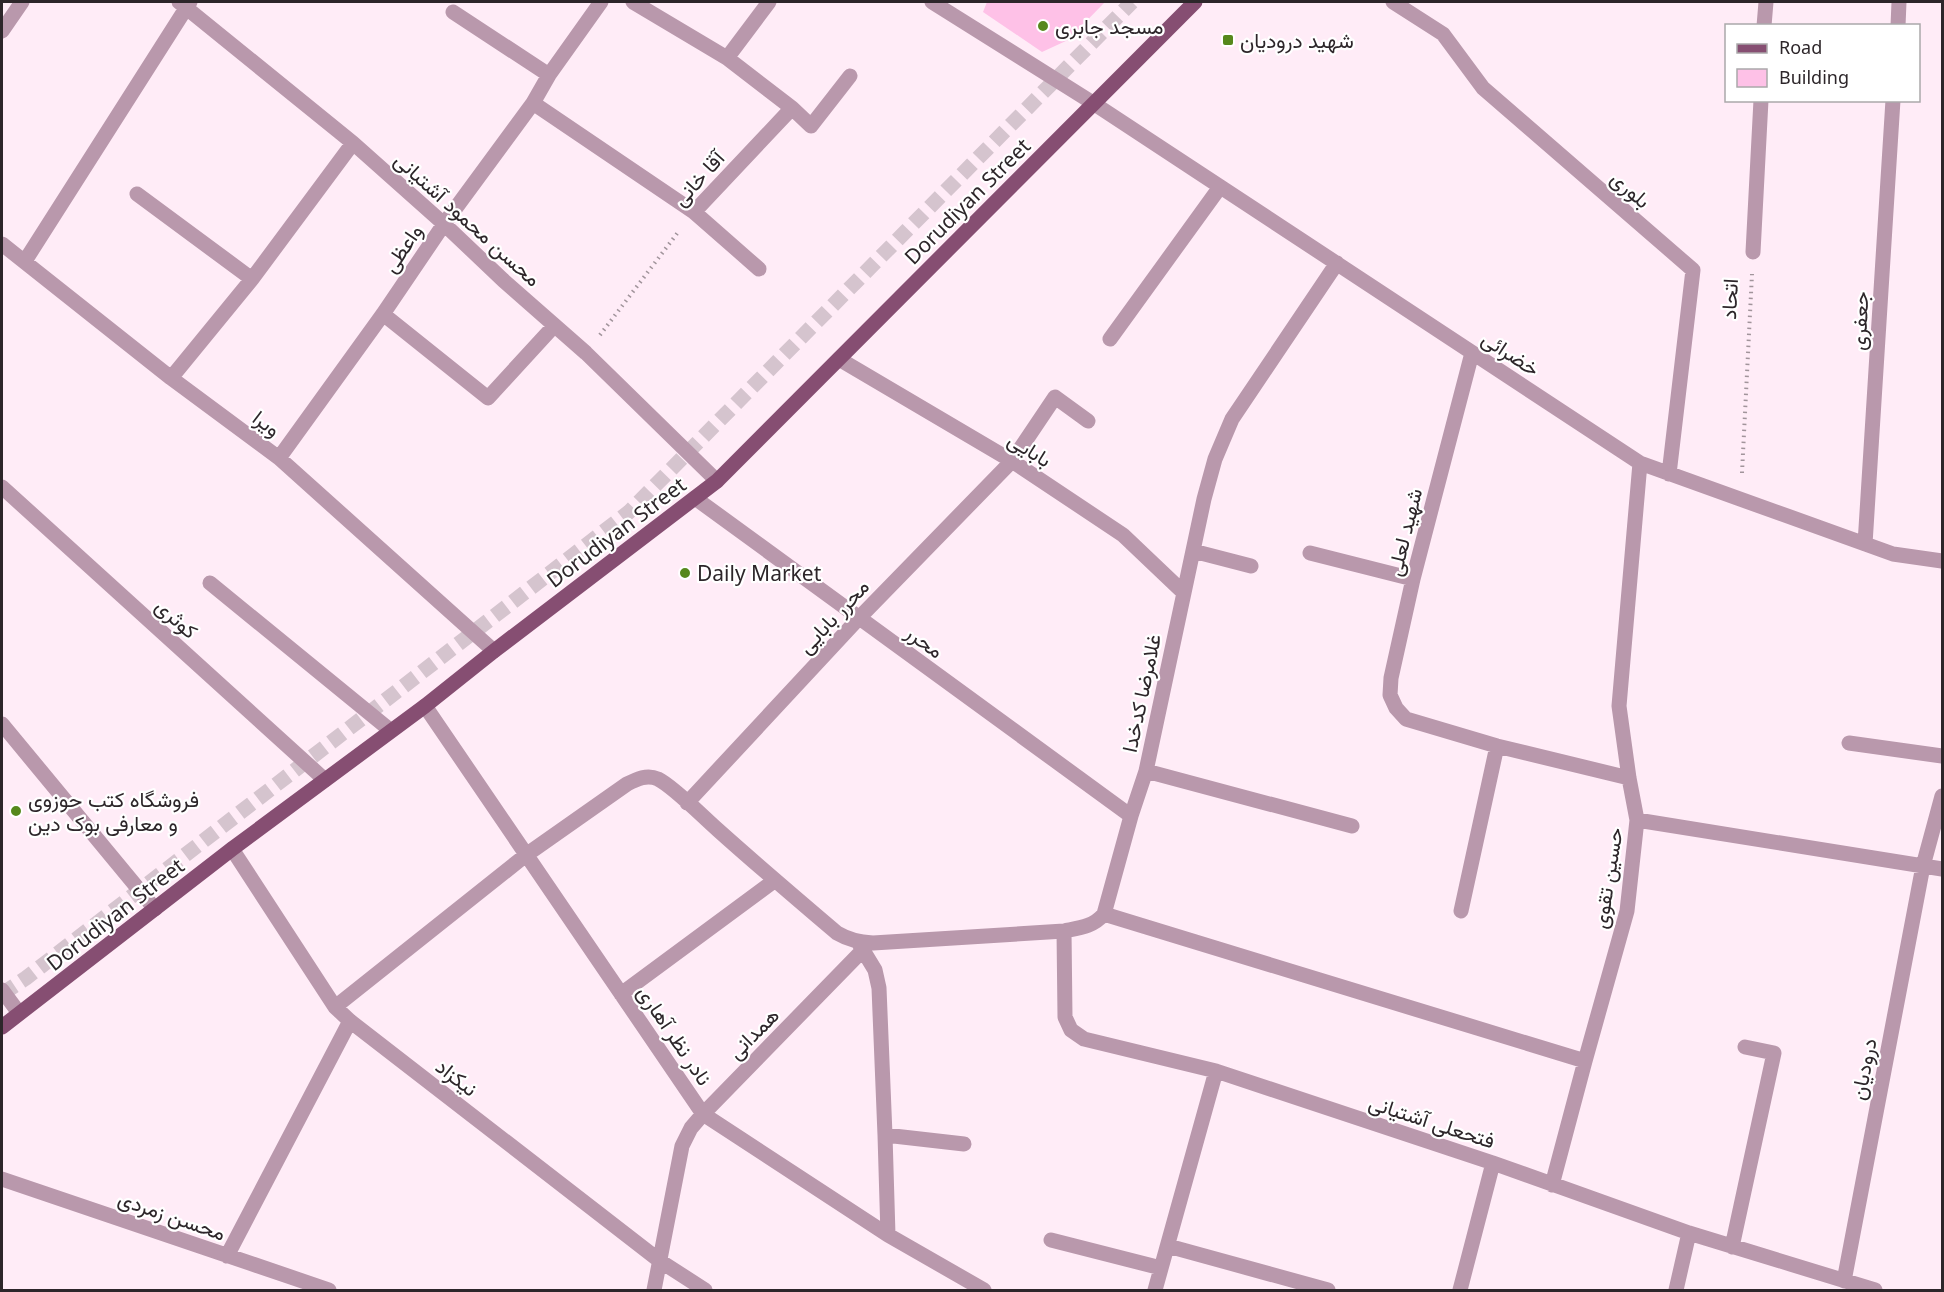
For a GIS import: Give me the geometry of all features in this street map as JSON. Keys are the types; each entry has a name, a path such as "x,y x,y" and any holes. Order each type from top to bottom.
{"main road":[{"name":"Dorudiyan Street","path":"2,1027 232,849 425,706 717,482 1195,2"}],"street":[{"path":"2,31 22,2"},
{"name":"واعظی","path":"279,458 383,314 444,224 533,103 549,75 601,2"},
{"path":"633,2 728,58 792,108 811,126 850,76"},
{"path":"728,58 769,2"},
{"name":"خضرائی","path":"932,2 1093,103 1640,463 1893,554 1942,561"},
{"name":"بلوری","path":"1393,2 1443,34 1483,88 1693,270 1669,474"},
{"path":"1764,24 1766,2"},
{"path":"1898,24 1899,2"},
{"path":"25,261 185,3"},
{"name":"محسن محمود آشتیانی","path":"185,3 353,143 444,224 586,353 717,482"},
{"path":"453,12 549,75"},
{"name":"اتحاد","path":"1753,252 1761,102"},
{"name":"جعفری","path":"1865,544 1893,102"},
{"path":"533,103 694,212 759,269"},
{"name":"آقا خانی","path":"694,212 792,108"},
{"path":"171,378 252,279 353,143"},
{"path":"1110,339 1220,187"},
{"path":"137,194 252,279"},
{"name":"ویرا","path":"2,244 171,378 279,458 494,651"},
{"name":"غلامرضا کدخدا","path":"1104,915 1131,816 1146,771 1204,499 1215,459 1232,419 1337,263"},
{"path":"383,314 488,398 554,326"},
{"name":"شهید لعلی","path":"1472,353 1413,579 1391,678 1390,695 1396,708 1406,718 1497,746"},
{"name":"بابایی","path":"839,360 1012,461 1123,535 1184,593"},
{"name":"محرر بابایی","path":"687,803 859,618 1012,461 1055,397 1088,421"},
{"name":"حسین تقوی","path":"1552,1185 1627,911 1637,820 1619,706 1640,463"},
{"name":"کوثری","path":"2,487 325,780"},
{"name":"محرر","path":"695,498 1131,816"},
{"path":"1193,551 1251,566"},
{"path":"1310,553 1413,579"},
{"path":"210,583 390,730"},
{"name":"نادر نظر آهاری","path":"425,706 703,1114 888,1235 984,1290"},
{"path":"2,724 155,909"},
{"path":"1849,743 1942,756"},
{"path":"1461,911 1497,746 1629,778"},
{"path":"1146,771 1352,826"},
{"path":"335,1007 526,855 627,784 639,778 650,777 660,780 774,881 837,933 860,947 875,970 879,988 888,1235"},
{"name":"درودیان","path":"1844,1281 1923,866 1942,796"},
{"path":"1637,820 1942,869"},
{"name":"نیکزاد","path":"232,849 335,1007 350,1021 660,1261 705,1290"},
{"path":"621,994 774,881"},
{"path":"860,947 873,943 1064,931 1092,925 1104,915 1585,1061"},
{"name":"فتحعلی آشتیانی","path":"1064,931 1065,1017 1071,1030 1084,1039 1216,1071 1493,1163 1689,1233 1875,1290"},
{"name":"همدانی","path":"654,1290 682,1146 691,1128 860,947"},
{"path":"2,990 19,1013"},
{"path":"227,1256 350,1021"},
{"path":"1732,1247 1774,1053 1745,1047"},
{"path":"1155,1290 1216,1071"},
{"path":"885,1135 964,1144"},
{"path":"1460,1290 1493,1163"},
{"name":"محسن زمردی","path":"2,1179 329,1290"},
{"path":"1676,1290 1689,1233"},
{"path":"1051,1240 1161,1269"},
{"path":"1168,1246 1328,1290"}],"path":[{"name":"آقا خانی","path":"586,353 694,212"},
{"name":"اتحاد","path":"1740,499 1753,252"}],"building":[{"name":"مسجد جابری","path":"987,2 1105,2 1068,40 1042,52 983,12"}],"tunnel":[{"path":"2,994 26,978 629,512 1132,2"}],"place":[{"name":"مسجد جابری","path":"1043,26"},
{"name":"شهید درودیان","path":"1228,40"},
{"name":"Daily Market","path":"685,573"},
{"name":"فروشگاه کتب حوزوی و معارفی بوک دین","path":"16,811"}]}
